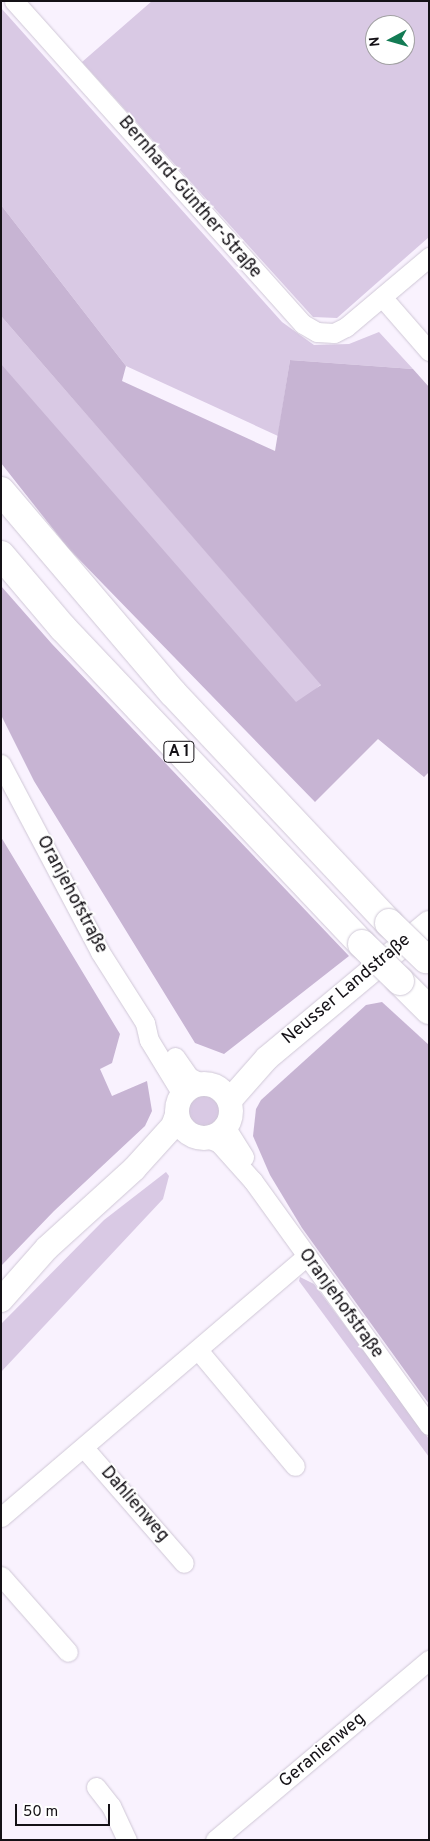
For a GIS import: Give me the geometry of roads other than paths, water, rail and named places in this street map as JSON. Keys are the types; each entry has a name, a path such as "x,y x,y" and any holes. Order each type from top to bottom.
{"highway":[{"name":"A 1","path":"1,491 172,693 427,960"},
{"name":"A 1","path":"1,555 63,628 362,944 429,1010"}],"main road":[{"name":"Neusser Landstraße","path":"201,1096 266,1058 429,923"},
{"path":"201,1096 182,1128 209,1134"},
{"path":"134,1169 183,1137 209,1134 232,1114 201,1096"},
{"path":"1,1300 47,1248 134,1169 201,1096"}],"street":[{"name":"Bernhard-Günther-Straße","path":"14,1 303,324 318,332 334,333 346,328 382,297"},
{"path":"429,257 382,297 429,351"},
{"name":"Oranjehofstraße","path":"1,764 100,952 145,1023 159,1033 201,1096"},
{"name":"Oranjehofstraße","path":"209,1134 253,1181 306,1258 429,1425"},
{"path":"1,1518 306,1258"},
{"path":"198,1350 294,1466"},
{"name":"Dahlienweg","path":"84,1448 184,1563"},
{"path":"1,1576 68,1652"},
{"name":"Geranienweg","path":"215,1840 429,1660"},
{"path":"96,1787 111,1806 127,1840"}]}
